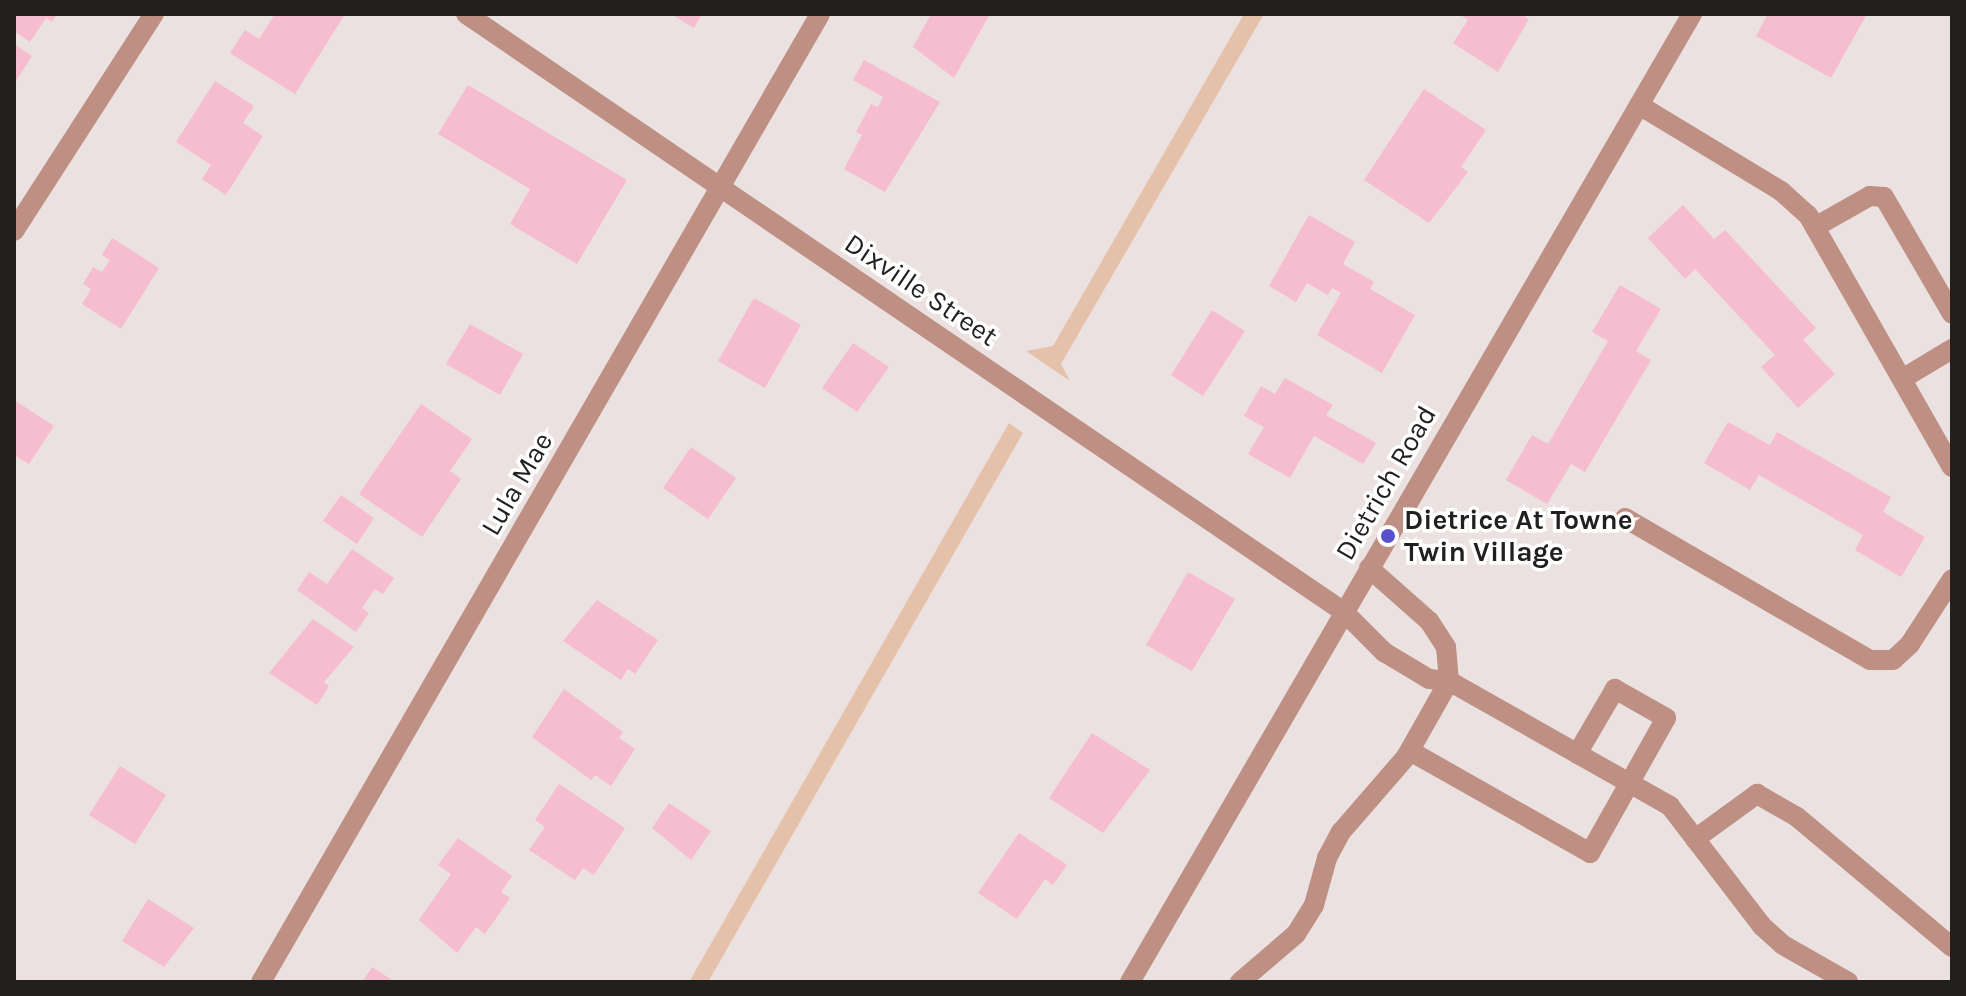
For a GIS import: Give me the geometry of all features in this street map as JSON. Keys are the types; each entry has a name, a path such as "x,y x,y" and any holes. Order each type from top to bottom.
{"street":[{"path":"14,231 154,14"},
{"name":"Dixville Street","path":"466,14 1344,612 1384,652 1429,679 1449,681 1670,806 1762,926 1783,945 1848,982"},
{"name":"Lula Mae","path":"261,982 820,14"},
{"name":"Dietrich Road","path":"1130,982 1692,14"},
{"path":"1639,105 1781,191 1815,227 1952,467"},
{"path":"1815,227 1870,196 1884,197 1952,314"},
{"path":"1902,379 1952,349"},
{"path":"1625,518 1870,660 1893,660 1910,644 1952,579"},
{"path":"1240,982 1296,934 1314,905 1341,832 1410,751 1449,681 1446,647 1429,621 1369,568"},
{"path":"1410,751 1590,853 1666,718 1615,689 1577,754"},
{"path":"1695,839 1757,794 1797,817 1952,947"}],"shaded area":[{"path":"1244,14 1264,14 1061,364 1070,381 1026,351 1053,346"},
{"path":"1009,423 1023,433 708,982 689,982"}],"building":[{"path":"14,14 57,14 52,22 46,18 30,42 14,31"},
{"path":"275,14 345,14 295,94 230,53 245,30 259,39"},
{"path":"671,14 702,14 694,28"},
{"path":"931,14 990,14 954,78 913,47"},
{"path":"1459,14 1521,14 1529,19 1498,72 1453,43 1468,20"},
{"path":"1768,14 1867,14 1831,78 1756,36"},
{"path":"14,44 32,56 14,84"},
{"path":"864,60 940,102 885,192 844,169 862,135 856,132 871,104 878,107 883,97 853,80"},
{"path":"215,81 254,106 243,123 263,136 226,195 202,179 211,165 176,142"},
{"path":"468,85 627,180 577,264 510,224 530,189 438,134"},
{"path":"1424,89 1486,130 1461,167 1468,172 1429,223 1364,180"},
{"path":"1683,205 1714,239 1725,230 1816,328 1803,340 1835,374 1798,408 1761,367 1775,355 1695,269 1685,279 1648,238"},
{"path":"1309,215 1355,242 1343,264 1374,282 1370,289 1415,315 1382,373 1317,335 1341,293 1332,288 1328,295 1307,283 1296,302 1269,286"},
{"path":"112,238 159,268 121,329 82,304 91,289 83,284 93,267 102,272 110,260 102,255"},
{"path":"1620,285 1661,309 1636,351 1651,360 1585,472 1571,464 1547,504 1506,480 1532,435 1548,444 1608,341 1592,332"},
{"path":"754,298 801,325 765,388 718,361"},
{"path":"1212,310 1245,331 1203,396 1171,375"},
{"path":"470,324 523,354 500,395 446,364"},
{"path":"853,343 889,367 857,412 822,388"},
{"path":"1285,378 1333,405 1326,415 1376,443 1363,464 1314,436 1290,478 1248,454 1264,427 1244,416 1261,386 1275,394"},
{"path":"14,400 54,426 29,464 14,455"},
{"path":"421,404 472,439 450,471 461,479 422,537 359,494"},
{"path":"1728,422 1770,445 1777,432 1891,497 1883,512 1925,537 1901,577 1855,550 1863,535 1759,475 1750,490 1704,463"},
{"path":"691,447 736,478 708,519 663,488"},
{"path":"341,495 374,518 357,544 323,521"},
{"path":"352,549 394,578 383,594 375,589 362,608 369,613 356,632 297,590 309,572 327,584"},
{"path":"1188,572 1235,599 1192,671 1146,645"},
{"path":"597,600 658,640 635,674 628,669 621,680 563,641"},
{"path":"313,619 354,647 324,682 329,686 317,705 269,673"},
{"path":"564,689 623,732 619,738 635,749 611,786 595,775 591,780 532,737"},
{"path":"1092,733 1150,770 1103,833 1049,798"},
{"path":"120,766 166,795 135,844 89,815"},
{"path":"559,784 625,828 594,875 583,868 575,880 529,850 545,827 535,820"},
{"path":"669,803 711,831 691,860 652,828"},
{"path":"1019,833 1067,865 1053,885 1045,879 1017,919 978,893"},
{"path":"458,838 512,876 501,892 510,898 485,934 476,927 457,953 419,920 451,874 438,865"},
{"path":"148,899 194,928 164,967 122,941"},
{"path":"372,967 395,982 362,982"}],"place":[{"name":"Dietrice At Towne Twin Village","path":"1388,536"}]}
